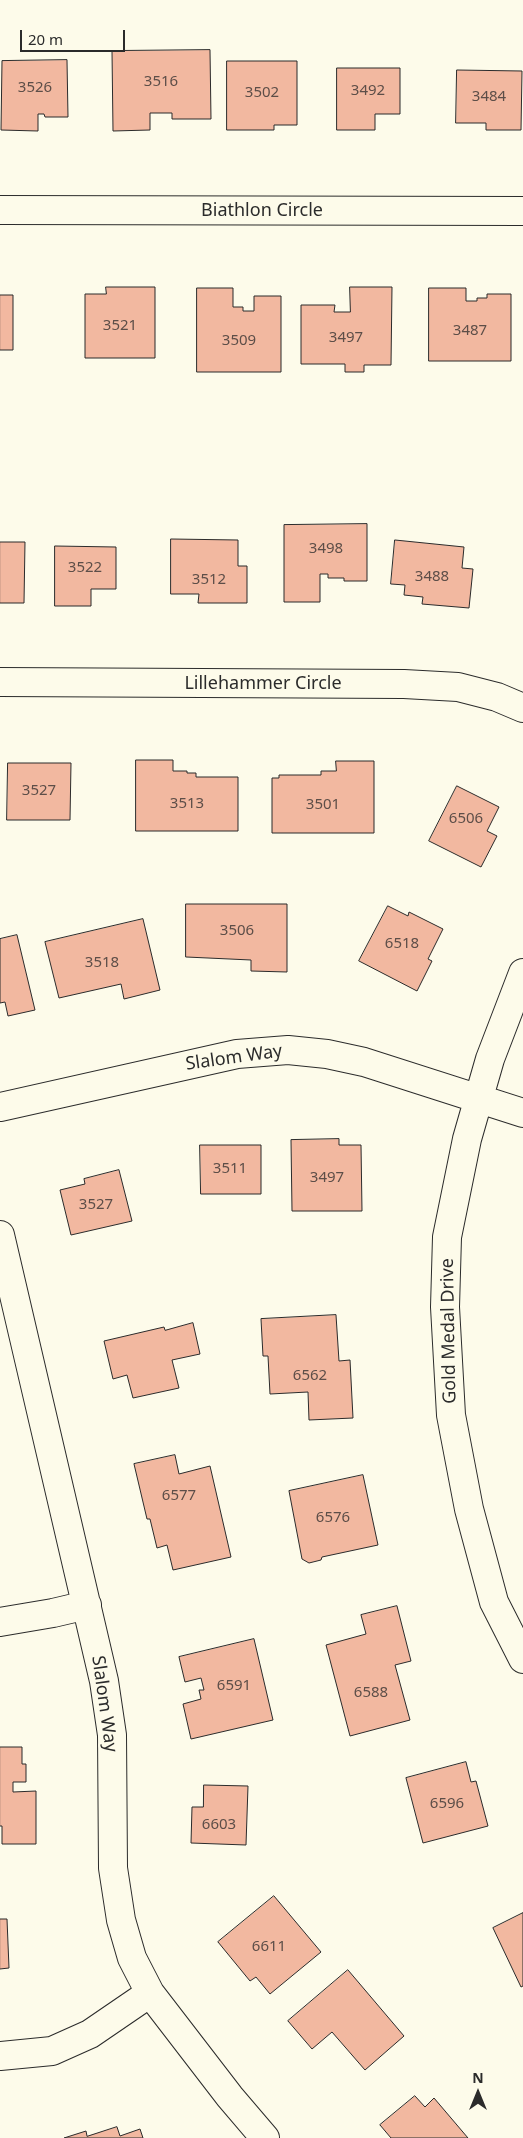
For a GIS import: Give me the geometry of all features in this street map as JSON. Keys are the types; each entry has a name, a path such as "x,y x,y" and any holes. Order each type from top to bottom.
{"street":[{"name":"Biathlon Circle","path":"0,210 523,211"},
{"name":"Lillehammer Circle","path":"0,682 404,684 458,687 497,697 523,708"},
{"name":"Gold Medal Drive","path":"523,973 490,1059 467,1139 447,1237 444,1307 451,1415 469,1509 494,1602 523,1659"},
{"name":"Slalom Way","path":"0,1107 237,1054 288,1050 327,1054 364,1062 523,1113"},
{"name":"Slalom Way","path":"0,1235 104,1681 112,1735 112,1868 120,1920 132,1958 150,1993 230,2097 266,2138"},
{"path":"0,1622 87,1605"},
{"path":"0,2056 52,2051 90,2034 150,1993"}],"building":[{"path":"210,50 211,119 172,119 172,113 150,113 150,130 113,131 112,51"},
{"path":"67,60 68,117 45,117 44,114 38,114 38,131 1,130 2,61"},
{"path":"227,61 297,61 297,125 274,125 274,130 227,130"},
{"path":"337,68 400,68 400,114 375,114 375,130 337,130"},
{"path":"457,70 522,71 521,130 486,130 486,123 456,123"},
{"path":"106,287 155,287 155,358 85,358 85,294 106,294"},
{"path":"350,287 392,287 391,365 364,365 364,372 345,372 345,364 301,364 301,305 335,305 334,312 350,312"},
{"path":"197,288 233,288 233,307 243,307 243,311 254,311 254,296 281,296 281,372 197,372"},
{"path":"429,288 466,288 466,301 477,301 477,298 487,298 487,294 511,294 511,361 429,361"},
{"path":"0,295 13,295 13,350 0,350"},
{"path":"367,524 367,581 344,581 344,578 328,578 328,574 320,574 320,602 284,602 284,525"},
{"path":"171,539 238,540 238,566 247,566 247,603 198,603 199,594 171,594"},
{"path":"395,540 464,547 462,568 473,569 469,608 422,604 423,597 404,595 405,585 391,584"},
{"path":"0,542 25,542 24,603 0,603"},
{"path":"55,546 116,547 116,589 91,589 91,606 55,606"},
{"path":"136,760 173,760 173,771 196,773 196,777 238,777 238,831 136,831"},
{"path":"336,761 374,761 374,833 272,833 272,778 279,778 279,775 321,775 321,771 336,771"},
{"path":"8,763 71,763 70,820 7,820"},
{"path":"457,786 499,807 487,831 497,836 481,867 429,841"},
{"path":"186,904 287,904 287,972 251,971 251,960 186,957"},
{"path":"388,906 408,916 409,912 443,929 428,959 432,961 417,991 359,961"},
{"path":"143,919 160,990 124,999 121,984 59,998 45,942"},
{"path":"17,935 35,1010 8,1016 5,1002 0,1003 0,939"},
{"path":"339,1139 339,1145 361,1145 362,1211 292,1211 291,1140"},
{"path":"200,1145 261,1145 261,1194 201,1194"},
{"path":"119,1170 132,1221 71,1235 60,1190 85,1184 84,1179"},
{"path":"336,1315 339,1361 350,1360 353,1418 309,1420 308,1392 270,1394 268,1356 263,1356 261,1319"},
{"path":"193,1323 200,1354 172,1360 179,1388 133,1398 127,1375 113,1379 104,1341 164,1327 165,1330"},
{"path":"175,1455 179,1474 210,1466 231,1557 173,1570 167,1545 157,1548 150,1519 147,1519 134,1464"},
{"path":"363,1475 378,1545 322,1557 321,1560 309,1563 302,1559 289,1491"},
{"path":"397,1606 411,1661 395,1665 410,1720 350,1736 326,1645 366,1634 361,1615"},
{"path":"254,1639 273,1720 191,1739 183,1704 201,1699 199,1690 204,1690 201,1678 185,1682 179,1657"},
{"path":"0,1747 22,1747 22,1764 26,1764 26,1782 13,1782 13,1792 36,1791 36,1844 2,1844 2,1826 0,1826"},
{"path":"466,1762 471,1782 476,1781 488,1826 423,1843 406,1778"},
{"path":"204,1785 248,1786 246,1845 191,1843 192,1807 203,1807"},
{"path":"274,1896 321,1952 270,1994 256,1977 250,1981 218,1942"},
{"path":"523,1913 523,1986 521,1987 493,1928"},
{"path":"0,1919 7,1919 9,1968 0,1969"},
{"path":"348,1970 404,2036 365,2070 332,2032 312,2049 288,2021"},
{"path":"415,2096 425,2107 434,2098 468,2138 391,2138 380,2125"},
{"path":"117,2127 120,2136 140,2129 143,2138 64,2138 86,2131 87,2136"}]}
